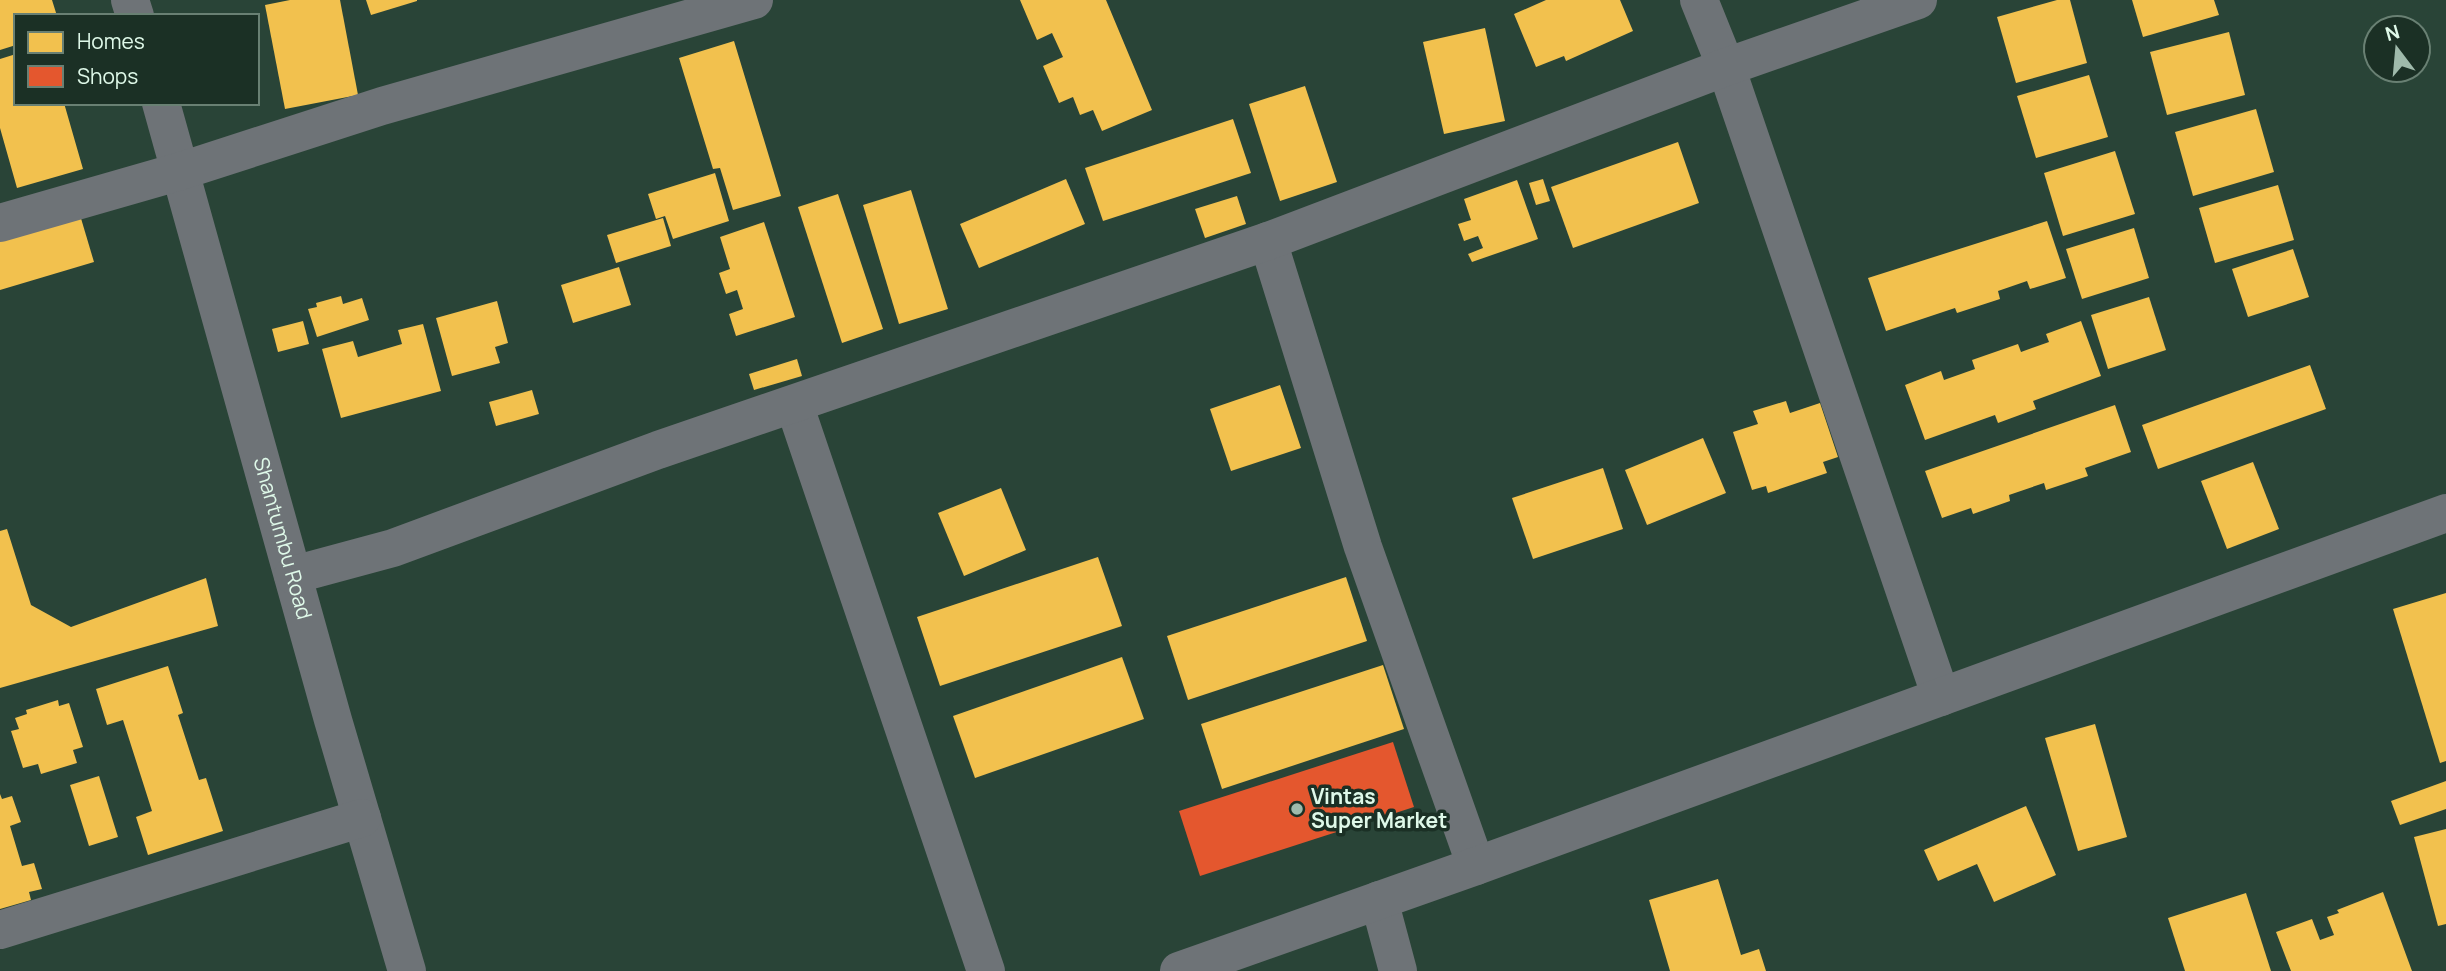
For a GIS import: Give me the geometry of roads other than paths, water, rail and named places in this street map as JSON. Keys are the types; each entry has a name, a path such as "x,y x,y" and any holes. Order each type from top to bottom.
{"street":[{"path":"0,223 181,171 382,106 754,0"},
{"path":"1699,0 1726,67 1941,696"},
{"path":"293,575 393,548 658,450 1268,241 1726,67 1918,0"},
{"name":"Shantumbu Road","path":"161,105 407,971"},
{"path":"1268,241 1363,547 1476,866"},
{"path":"794,404 986,971"},
{"path":"1179,971 1476,866 2446,513"},
{"path":"0,930 362,818"},
{"path":"1379,900 1398,971"}],"place":[{"name":"Vintas Super Market","path":"1297,809"}]}
